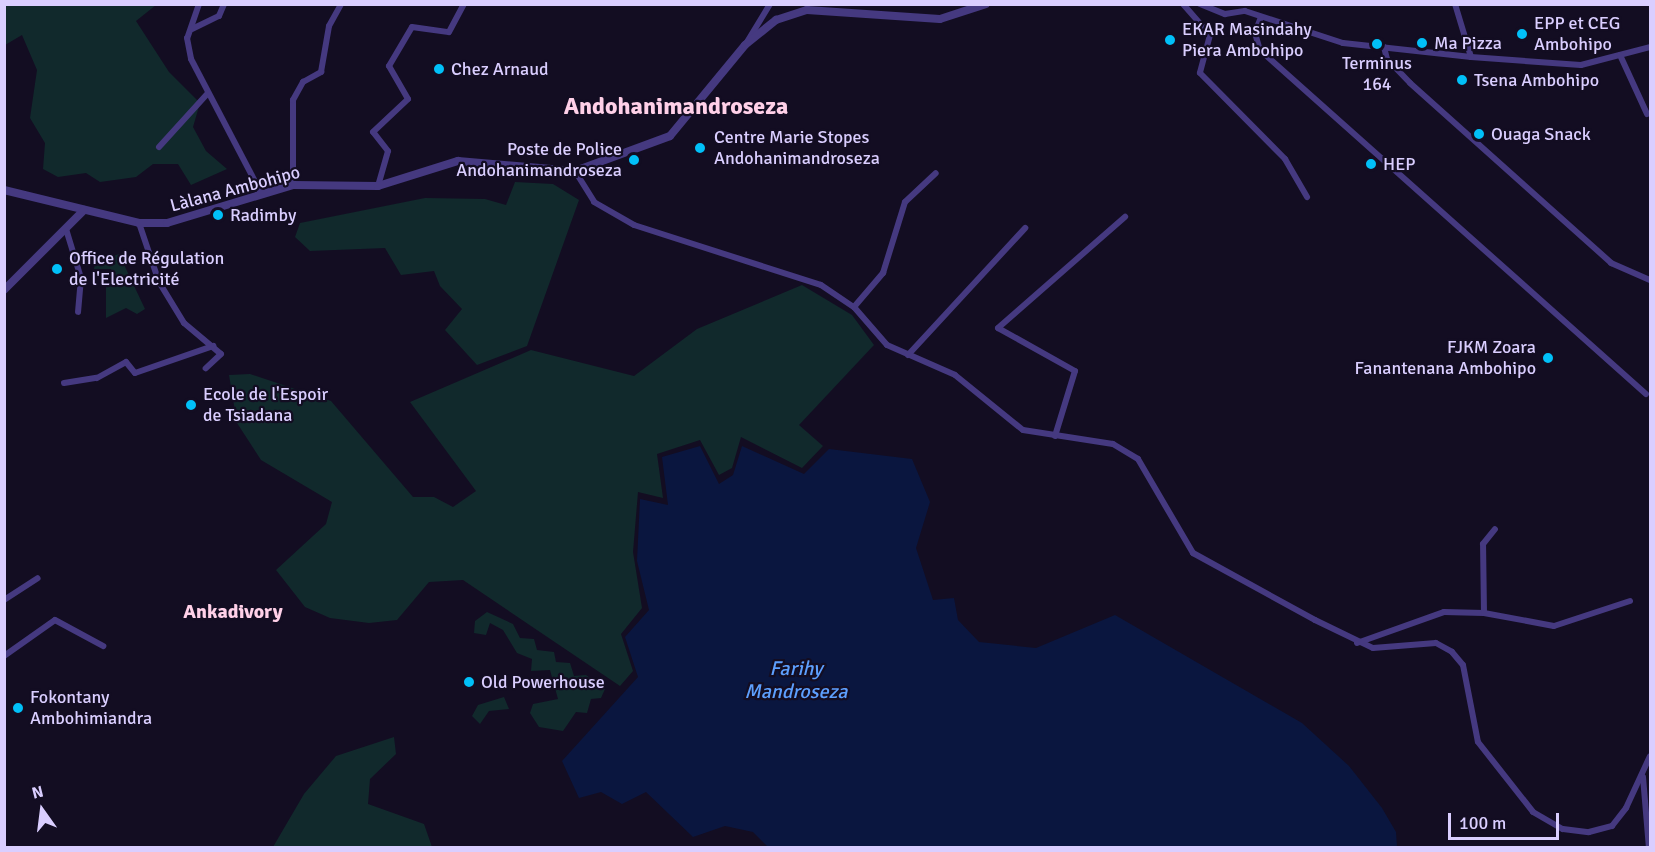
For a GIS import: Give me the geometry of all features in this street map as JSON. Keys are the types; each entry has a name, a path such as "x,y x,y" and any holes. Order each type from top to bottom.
{"street":[{"path":"200,4 187,38 192,59 262,195"},
{"path":"192,29 219,16 224,4"},
{"path":"293,185 293,99 303,82 321,72 328,26 341,4"},
{"path":"378,186 388,151 373,132 408,99 390,66 412,27 449,32 464,4"},
{"path":"745,45 770,4"},
{"name":"Làlana Ambohipo","path":"4,190 140,223 167,223 293,185 378,186 458,161 575,171 670,136 745,45 776,21 807,10 940,19 986,4"},
{"path":"1183,4 1210,35 1200,73 1285,159 1307,197"},
{"path":"1200,4 1261,17 1332,40 1471,57 1567,66 1620,56 1650,47"},
{"path":"1455,4 1471,57"},
{"path":"1261,17 1255,33 1260,50 1646,394"},
{"path":"1384,47 1387,59 1410,84 1611,263 1650,280"},
{"path":"1620,56 1647,114"},
{"path":"159,147 208,93"},
{"path":"575,171 594,202 612,214 820,285 854,307 887,345 955,375 1023,430 1113,444 1138,459 1193,553 1357,643 1386,649 1436,643 1452,651 1463,665 1478,742 1533,812 1563,829 1589,832 1612,826 1643,773 1650,756"},
{"path":"854,307 883,273 905,202 936,173"},
{"path":"4,290 84,210"},
{"path":"1054,436 1075,371 998,328 1125,217"},
{"path":"140,223 159,282 184,323 213,346 222,357 206,369"},
{"path":"908,354 1025,228"},
{"path":"66,229 81,278 78,312"},
{"path":"64,383 97,378 126,362 135,373 213,346"},
{"path":"1484,613 1483,543 1495,529"},
{"path":"4,600 38,578"},
{"path":"1357,643 1430,615 1484,613 1554,626 1630,600"},
{"path":"4,656 24,647 27,637 55,620 103,646"},
{"path":"1643,773 1649,848"}],"green space":[{"path":"5,5 156,5 136,21 169,72 200,103 193,127 206,151 227,169 191,185 178,164 153,164 136,177 100,182 86,173 58,177 43,169 45,143 30,118 37,70 22,35 5,45"},
{"path":"515,182 553,184 579,200 527,346 477,365 445,330 462,309 440,286 434,271 401,275 385,248 310,251 295,237 300,223 425,198 485,199 506,205"},
{"path":"119,254 145,309 137,314 126,308 106,318 106,285 114,278 111,269 94,269 95,263"},
{"path":"802,285 852,315 874,345 799,425 823,446 802,468 741,437 732,468 719,475 700,440 657,454 663,498 638,492 633,552 642,608 621,634 633,671 620,686 463,580 429,582 397,620 369,623 330,618 305,607 276,570 326,524 332,502 261,460 237,423 229,375 250,374 331,401 413,497 434,497 453,507 476,491 410,402 531,350 634,376 697,329"},
{"path":"487,612 513,624 520,638 534,639 537,650 554,652 556,662 570,663 574,676 586,675 605,689 601,698 591,699 587,713 576,712 563,731 539,727 530,713 533,704 558,699 550,670 531,671 532,659 517,653 503,630 490,623 486,635 474,633 475,621"},
{"path":"504,697 509,709 489,711 480,724 472,716 478,705"},
{"path":"394,737 396,754 370,779 368,804 424,824 432,847 273,847 304,794 336,756"}],"water":[{"name":"Farihy Mandroseza","path":"700,446 719,484 733,475 742,446 804,474 829,449 912,459 930,502 916,548 933,600 954,598 958,620 979,642 1036,648 1115,615 1302,723 1349,766 1382,808 1396,832 1397,847 768,847 753,832 725,826 693,837 646,792 622,804 601,792 579,798 562,761 638,677 625,637 649,610 637,561 640,499 668,505 662,457"}],"place":[{"name":"EPP et CEG Ambohipo","path":"1522,34"},
{"name":"EKAR Masindahy Piera Ambohipo","path":"1170,40"},
{"name":"Ma Pizza","path":"1422,43"},
{"name":"Terminus 164","path":"1377,44"},
{"name":"Chez Arnaud","path":"439,69"},
{"name":"Tsena Ambohipo","path":"1462,80"},
{"name":"Ouaga Snack","path":"1479,134"},
{"name":"Centre Marie Stopes Andohanimandroseza","path":"700,148"},
{"name":"Poste de Police Andohanimandroseza","path":"634,160"},
{"name":"HEP","path":"1371,164"},
{"name":"Radimby","path":"218,215"},
{"name":"Office de Régulation de l'Electricité","path":"57,269"},
{"name":"FJKM Zoara Fanantenana Ambohipo","path":"1548,358"},
{"name":"Ecole de l'Espoir de Tsiadana","path":"191,405"},
{"name":"Old Powerhouse","path":"469,682"},
{"name":"Fokontany Ambohimiandra","path":"18,708"}],"district":[{"name":"Andohanimandroseza","path":"676,107"},
{"name":"Ankadivory","path":"233,611"}]}
